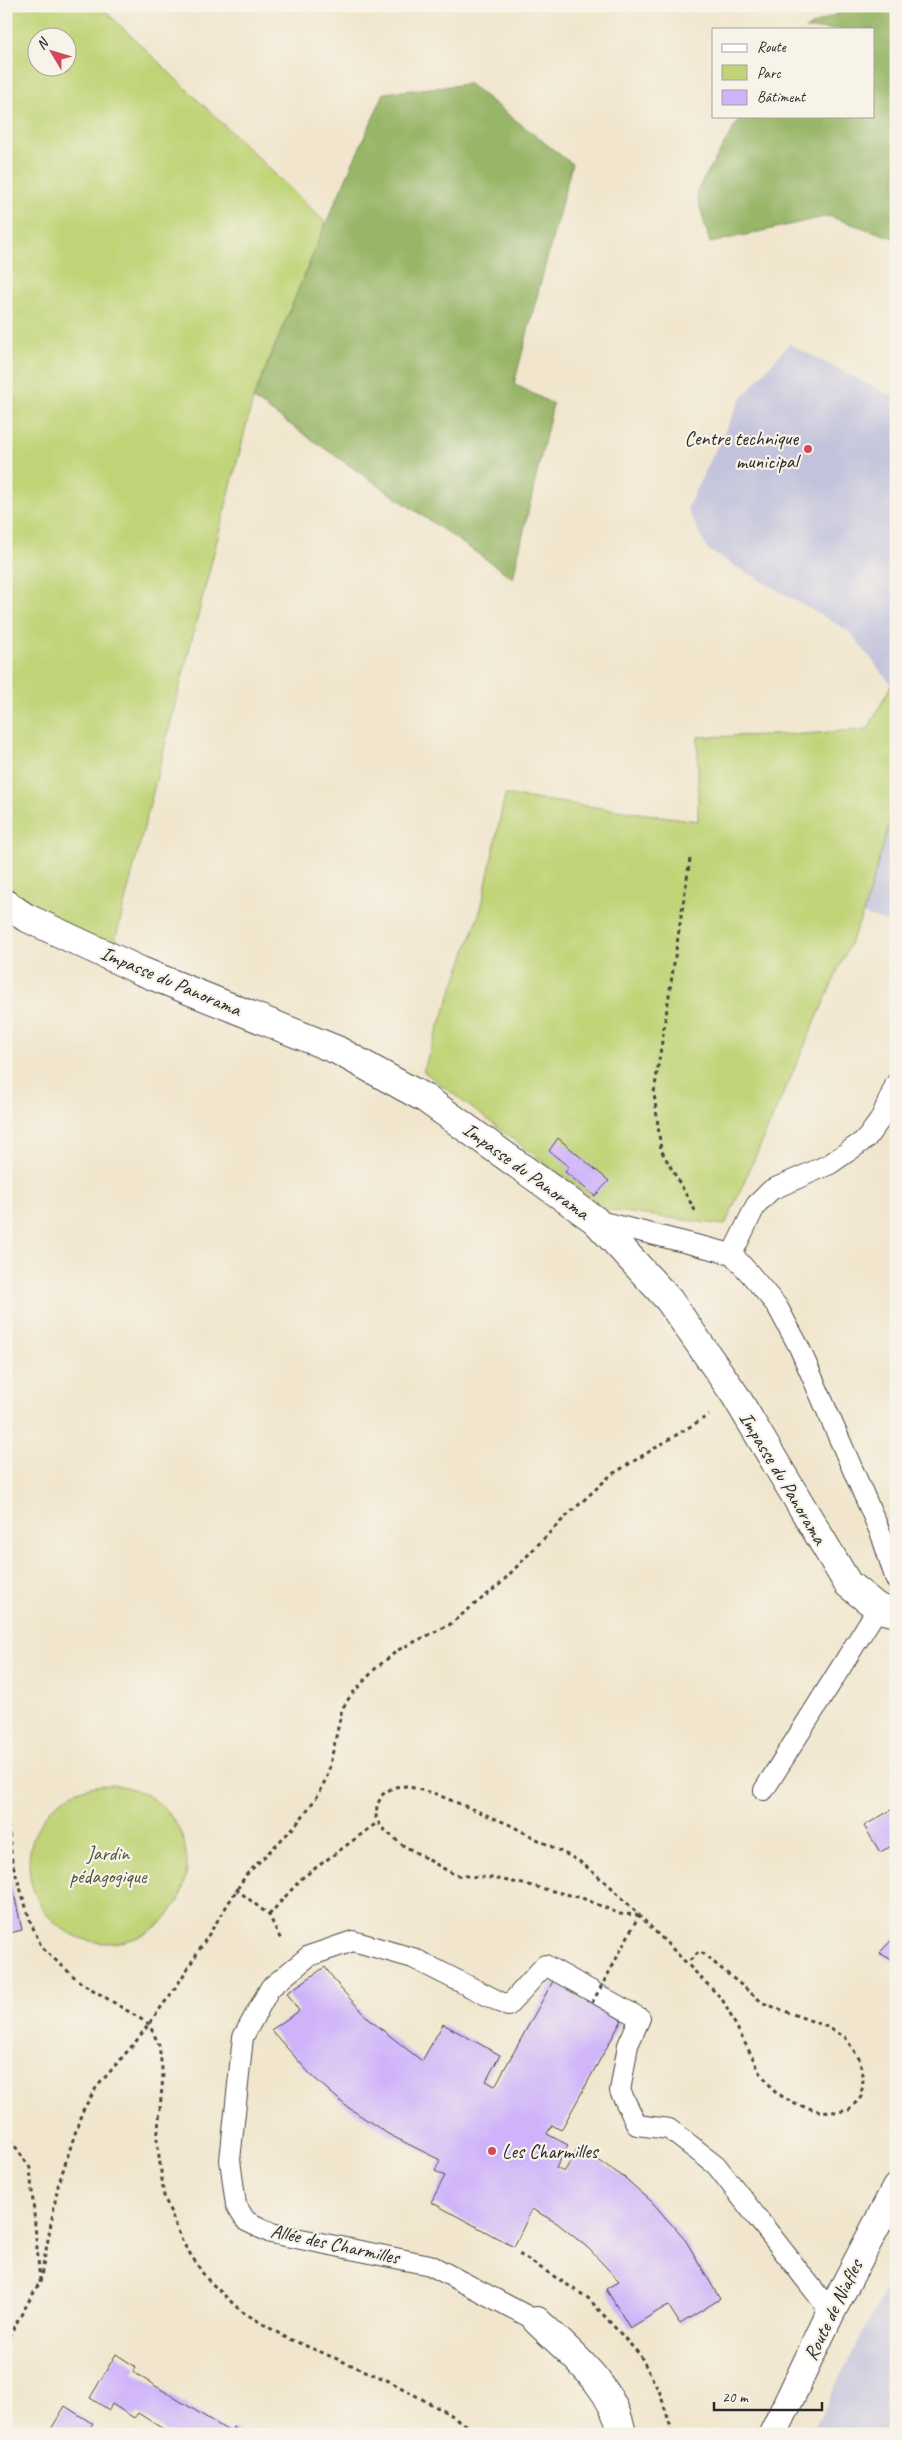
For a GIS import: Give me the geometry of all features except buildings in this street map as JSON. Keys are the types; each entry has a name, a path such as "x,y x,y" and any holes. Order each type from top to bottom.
{"street":[{"name":"Impasse du Panorama","path":"6,904 25,916 141,970 337,1050 426,1099 595,1220 670,1300 735,1396 848,1584 887,1611"},
{"name":"Route de Niafles","path":"773,2434 832,2312 896,2188"},
{"name":"Allée des Charmilles","path":"538,2321 596,2378 619,2417 622,2434"}],"lane":[{"path":"732,1254 756,1205 771,1190 830,1164 866,1139 880,1120 896,1083"},
{"path":"595,1220 732,1254 777,1306 799,1347 880,1534 896,1580"},
{"path":"764,1790 887,1611"},
{"name":"Allée des Charmilles","path":"538,2321 430,2265 271,2233 246,2221 236,2205 230,2160 243,2037 270,1988 309,1956 352,1941 412,1958 508,2006 545,1965 640,2018 628,2045 620,2090 636,2125 669,2129 716,2165 832,2312"}],"path":[{"path":"690,859 654,1093 661,1150 698,1217"},
{"path":"6,2341 40,2282 58,2186 82,2112 96,2088 150,2024 176,1987 246,1875 296,1825 319,1794 328,1774 342,1709 350,1695 376,1668 398,1650 449,1625 499,1585 558,1524 611,1475 706,1417 735,1396"},
{"path":"640,1915 620,1914 582,1898 528,1885 493,1878 455,1875 401,1844 381,1827 376,1818 377,1805 383,1794 394,1787 406,1786 436,1794 508,1824 579,1861 640,1915 722,1999 760,2072 775,2092 795,2104 819,2111 838,2112 849,2110 861,2097 863,2081 860,2060 845,2038 825,2026 763,2003 700,1951 687,1963"},
{"path":"6,1802 12,1862 31,1923 42,1948 80,1982 150,2024 159,2045 163,2077 157,2140 164,2196 183,2243 206,2278 242,2311 285,2337 389,2381 453,2416 477,2434"},
{"path":"269,1915 302,1878 378,1822"},
{"path":"236,1889 269,1915 295,1968"},
{"path":"592,2003 640,1915"},
{"path":"6,2133 30,2168 40,2282"},
{"path":"519,2254 588,2298 640,2355 660,2393 674,2434"}],"shaded area":[{"path":"789,344 890,395 896,392 896,691 850,632 708,550 687,508 740,400"},
{"path":"896,801 896,926 863,914"},
{"path":"896,2268 896,2434 811,2434"}],"green space":[{"path":"6,6 100,6 326,223 253,399 110,961 6,886"},
{"path":"853,6 896,6 896,239 828,216 710,243 696,192 740,118 874,118 874,28 807,28"},
{"path":"469,84 572,164 514,384 553,404 513,578 253,399 326,223 384,93"},
{"path":"891,685 896,691 896,801 863,914 725,1225 607,1210 423,1071 481,909 505,795 698,821 698,737 805,734 868,729"},
{"name":"Jardin pédagogique","path":"108,1785 138,1791 152,1798 164,1808 174,1820 181,1834 187,1864 181,1894 174,1908 164,1920 152,1930 138,1937 108,1943 78,1937 64,1930 52,1920 42,1908 35,1894 29,1864 35,1834 42,1820 52,1808 64,1798 78,1791"}],"place":[{"name":"Centre technique municipal","path":"808,449"},
{"name":"Les Charmilles","path":"492,2151"}]}
